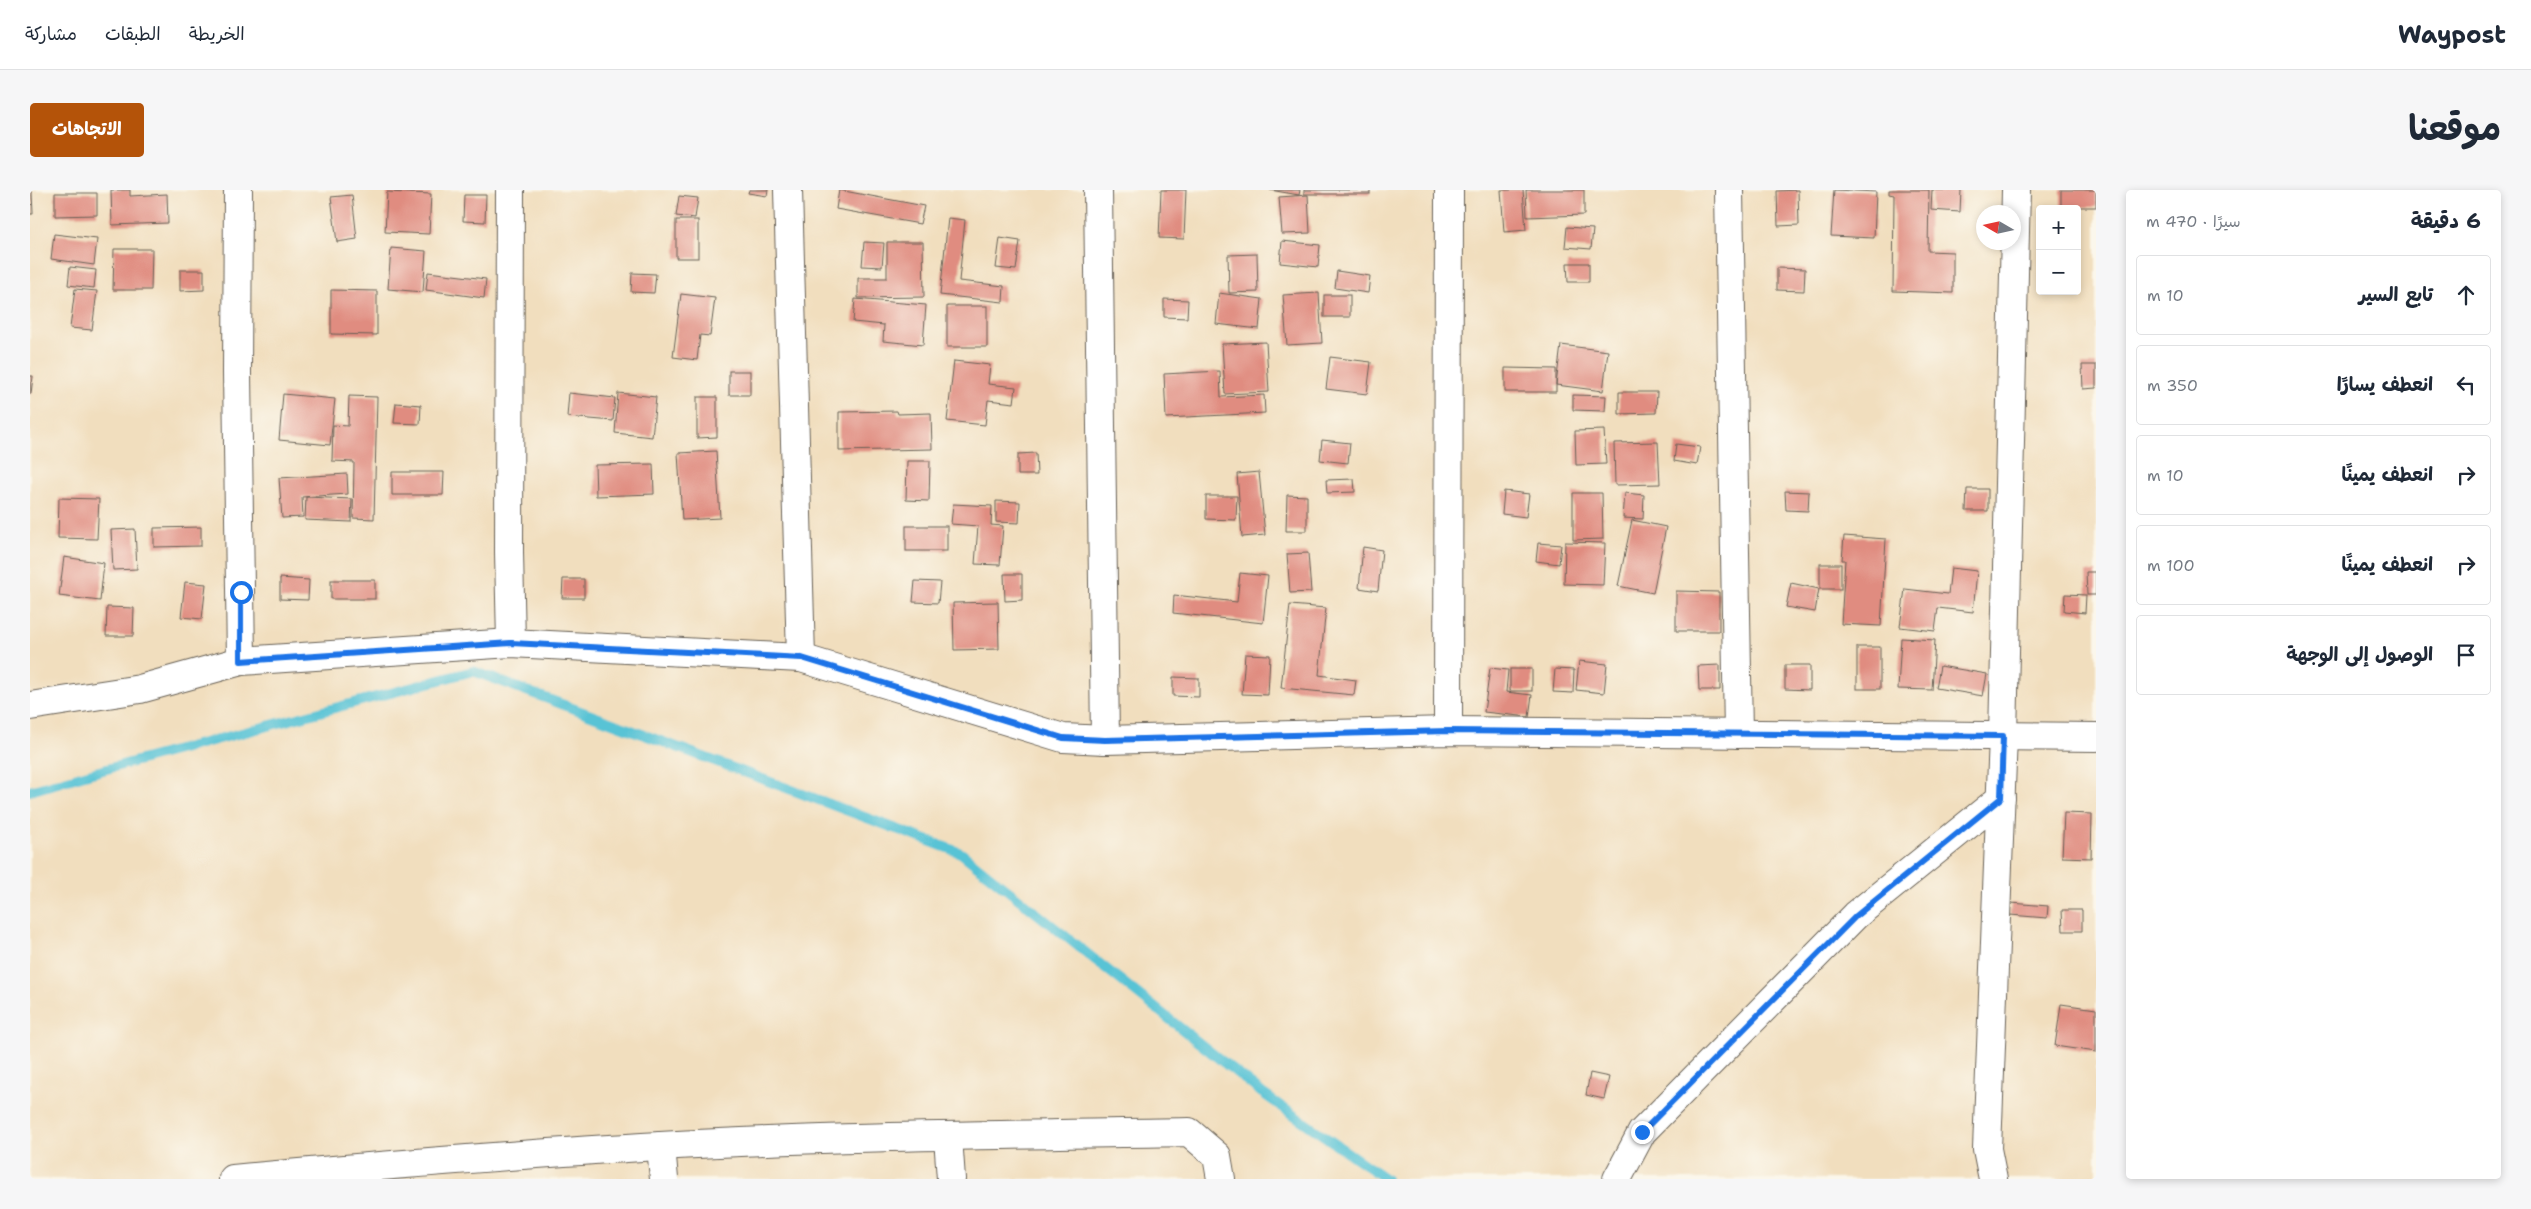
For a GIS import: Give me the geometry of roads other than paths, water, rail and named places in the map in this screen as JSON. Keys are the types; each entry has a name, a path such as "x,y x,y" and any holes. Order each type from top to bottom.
{"street":[{"path":"238,190 237,372 241,661"},
{"path":"510,190 509,552 511,643"},
{"path":"788,190 802,658"},
{"path":"1098,190 1105,740"},
{"path":"1448,731 1449,190"},
{"path":"1729,190 1738,734"},
{"path":"1993,1179 1987,1149 2003,736 2016,190"},
{"path":"30,706 140,689 241,661 511,643 802,658 1063,738 1105,740 1448,731 2096,737"},
{"path":"1617,1179 1642,1132 1856,916 2001,798"},
{"path":"233,1179 391,1172 661,1146 1189,1132 1218,1156 1222,1179"},
{"path":"948,1137 950,1179"},
{"path":"661,1146 664,1179"}],"waterway":[{"path":"30,791 473,671 961,853 1262,1093 1386,1179"}]}
